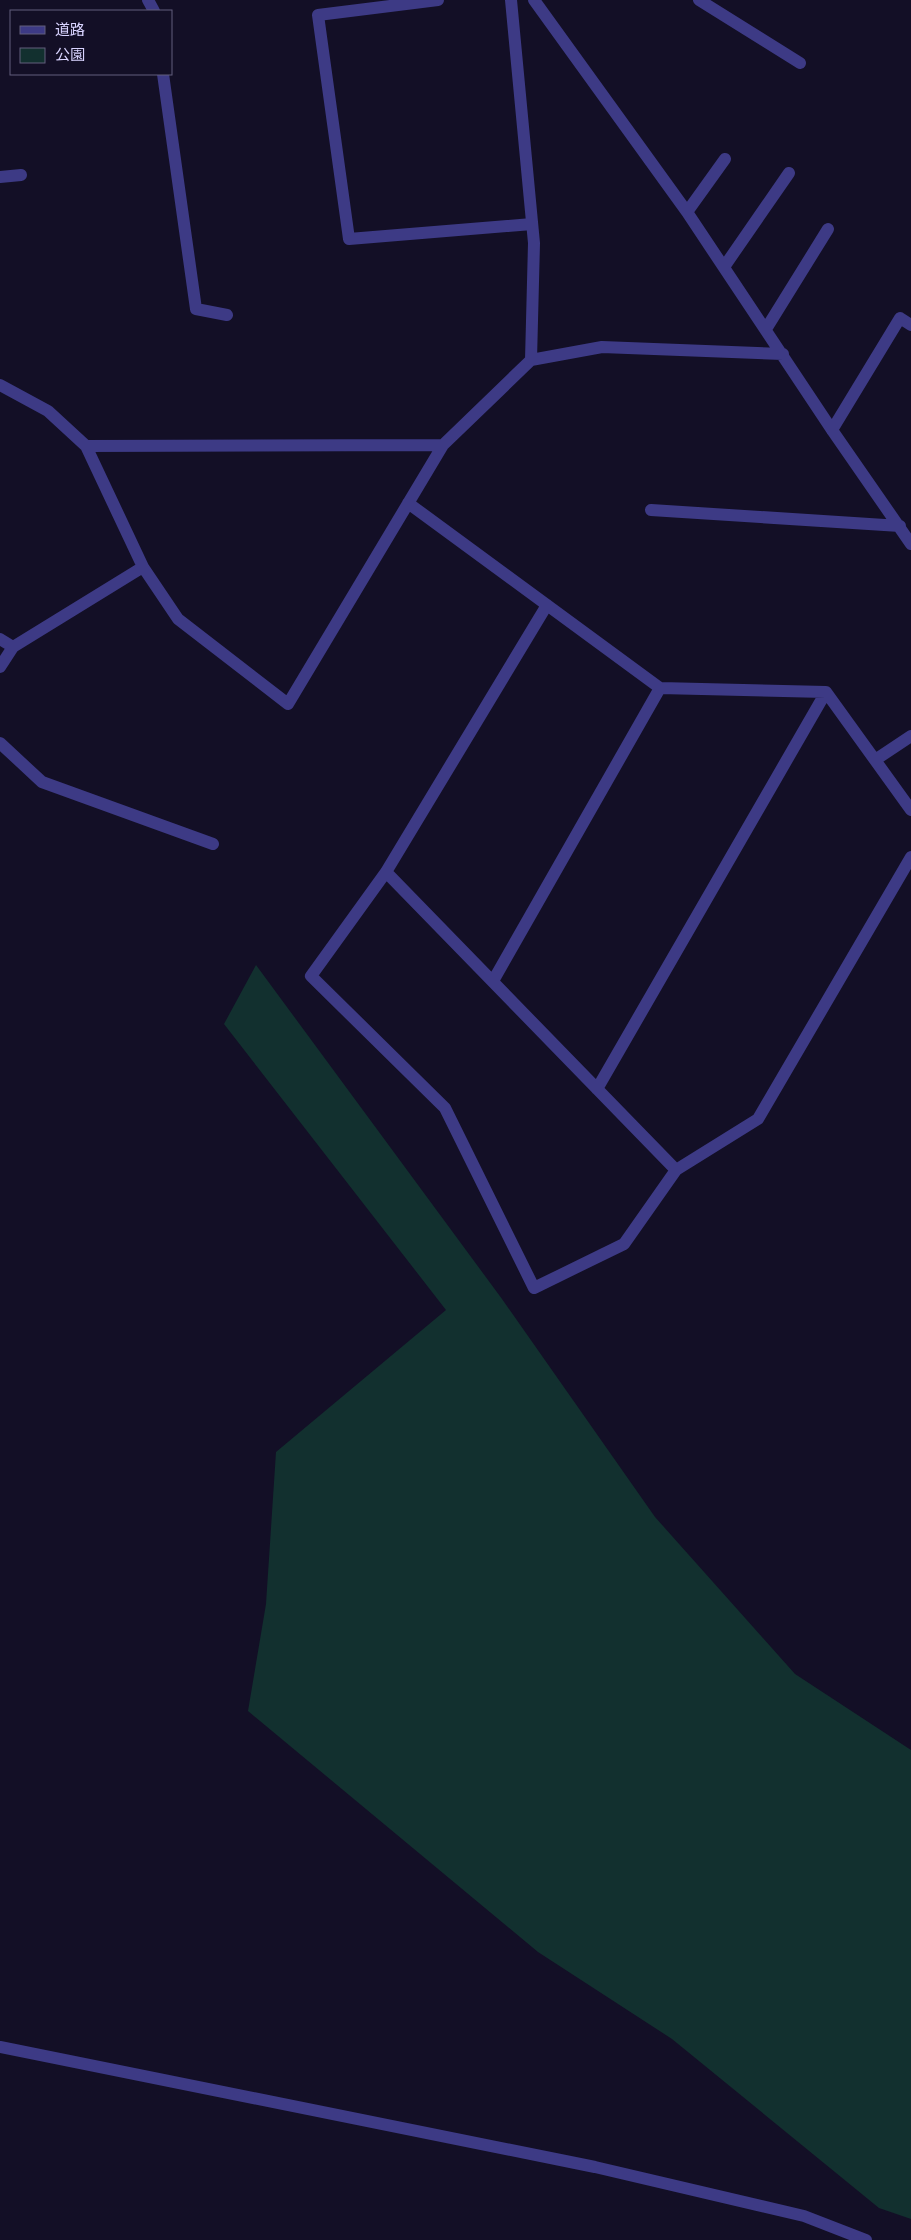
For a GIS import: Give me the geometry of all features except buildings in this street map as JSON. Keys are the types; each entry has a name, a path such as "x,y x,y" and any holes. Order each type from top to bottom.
{"street":[{"path":"438,0 318,15 349,239 532,224"},
{"path":"510,0 534,243 531,360"},
{"path":"534,0 687,212 832,430 911,544"},
{"path":"699,0 800,63"},
{"path":"162,75 196,309 227,315"},
{"path":"687,212 725,159"},
{"path":"724,267 790,174"},
{"path":"0,177 21,175"},
{"path":"766,329 828,229"},
{"path":"832,430 900,318 911,325"},
{"path":"0,385 48,411 86,446 143,567 178,619 288,704 443,445 531,360 602,347 783,354"},
{"path":"86,446 443,445"},
{"path":"408,503 660,688 826,692"},
{"path":"651,510 900,526"},
{"path":"0,667 13,648 143,567"},
{"path":"547,605 386,872 311,976 446,1108 534,1288 624,1244 676,1170 758,1119 911,857"},
{"path":"0,639 13,648"},
{"path":"493,982 660,688"},
{"path":"826,692 911,810"},
{"path":"597,1089 826,692"},
{"path":"876,760 911,736"},
{"path":"0,743 42,782 213,844"},
{"path":"386,872 676,1170"},
{"path":"0,2047 596,2167 804,2216 866,2240"}],"green space":[{"path":"256,965 502,1299 655,1517 795,1674 911,1750 911,2219 879,2208 672,2039 538,1952 248,1711 266,1604 276,1452 446,1310 224,1024"}]}
